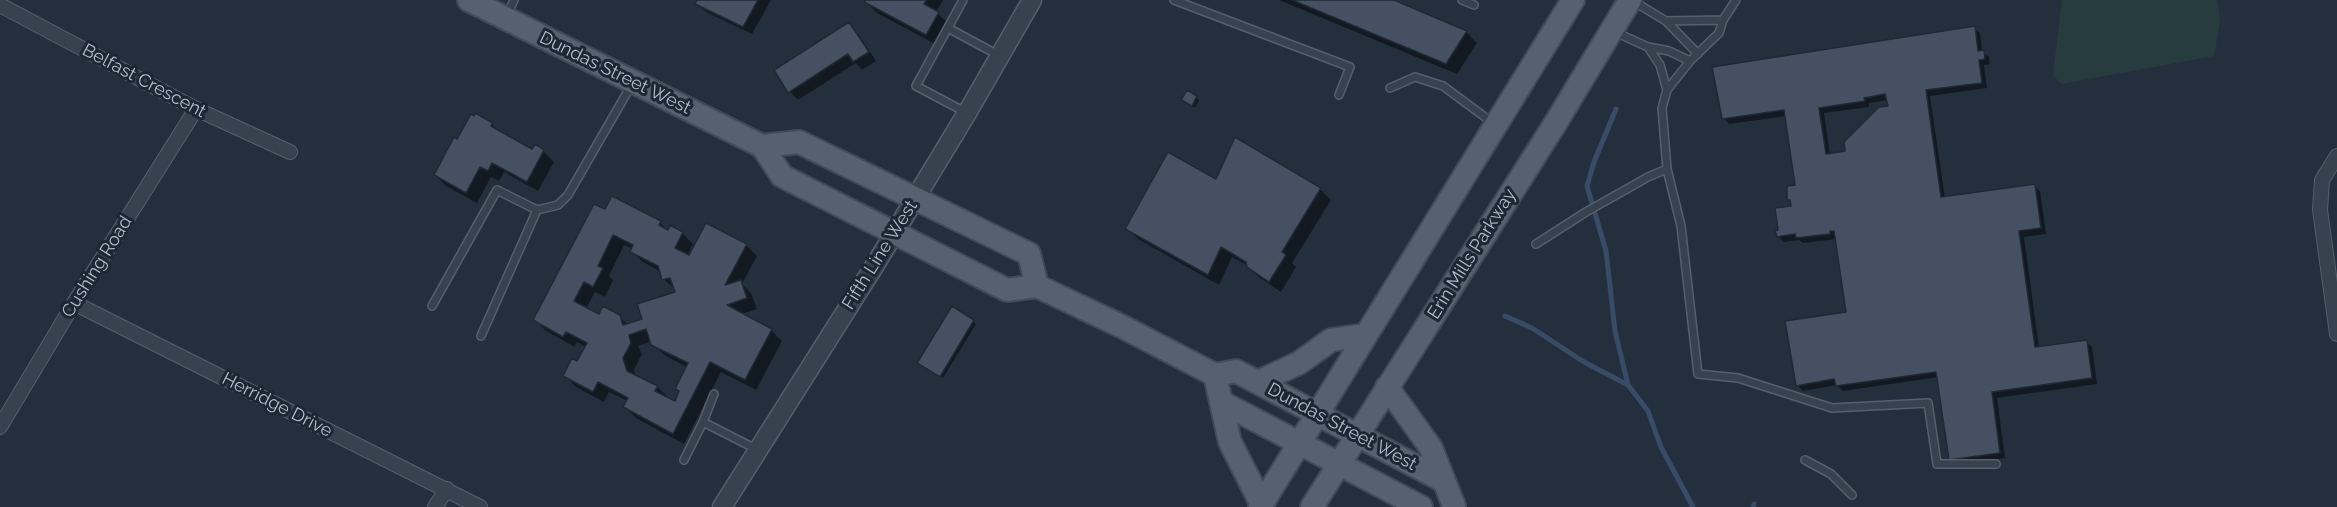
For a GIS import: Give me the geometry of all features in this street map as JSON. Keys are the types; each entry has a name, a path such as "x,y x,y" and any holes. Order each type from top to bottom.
{"main road":[{"name":"Dundas Street West","path":"469,0 510,9 633,82 762,146 782,176 1007,290 1037,286 1215,375 1236,371 1442,480"},
{"path":"1261,506 1573,0"},
{"name":"Erin Mills Parkway","path":"1312,507 1631,0"},
{"path":"762,146 799,142 1029,254 1037,286"},
{"path":"1258,382 1299,363 1331,340 1366,335"},
{"path":"1215,375 1230,442 1261,506"},
{"path":"1387,387 1431,448 1451,507"},
{"name":"Dundas Street West","path":"1221,402 1421,507"}],"street":[{"name":"Fifth Line West","path":"722,507 895,232 1032,0"},
{"name":"Belfast Crescent","path":"0,5 196,109 290,152"},
{"name":"Cushing Road","path":"0,427 74,303 196,109"},
{"path":"2337,156 2322,180 2320,210 2337,334"},
{"name":"Herridge Drive","path":"74,303 480,507"},
{"path":"435,507 447,489"}],"lane":[{"path":"963,0 916,86 967,113"},
{"path":"1174,0 1350,66 1339,95"},
{"path":"1462,0 1474,5"},
{"path":"1631,0 1666,21 1698,54"},
{"path":"1736,0 1723,20 1719,33 1690,61 1667,90 1662,108 1667,169 1683,242 1698,374 1738,378 1832,408 1928,403 1937,464 1996,464"},
{"path":"1666,21 1723,20"},
{"path":"948,28 1000,56"},
{"path":"1612,31 1648,47 1669,51 1690,61"},
{"path":"1648,47 1660,65 1667,90"},
{"path":"1390,88 1415,77 1443,86 1497,126"},
{"path":"432,306 496,190 537,210 558,205 568,195 633,82"},
{"path":"1536,244 1586,212 1648,177 1667,169"},
{"path":"481,336 537,210"},
{"path":"684,460 714,394"},
{"path":"703,422 758,450"},
{"path":"1805,460 1830,474 1852,495"}],"green space":[{"path":"2062,0 2217,0 2220,21 2214,56 2061,84 2053,75"}],"building":[{"path":"697,0 758,0 743,27 695,4"},
{"path":"866,0 927,0 924,4 939,12 926,35 864,2"},
{"path":"1292,0 1394,0 1467,31 1446,64"},
{"path":"849,22 869,52 853,62 848,54 788,93 774,70"},
{"path":"1975,26 1978,51 1984,50 1985,59 1979,60 1982,83 1926,90 1941,197 2035,184 2041,228 2019,231 2035,347 2087,340 2092,378 1992,392 2000,453 1949,460 1936,372 1836,386 1834,379 1796,386 1785,321 1846,312 1834,231 1830,231 1830,234 1796,238 1795,234 1777,237 1775,208 1791,206 1790,200 1787,200 1787,186 1795,185 1784,110 1722,119 1712,67","holes":["1885,94 1888,106 1879,107 1844,142 1845,151 1826,154 1819,108 1865,101 1864,98"]},
{"path":"1187,90 1197,96 1192,106 1181,100"},
{"path":"475,113 493,123 491,126 532,149 535,144 544,150 527,182 492,163 488,171 480,167 466,193 434,175 454,137 457,139 471,114 474,116"},
{"path":"1235,137 1321,188 1282,252 1286,255 1269,282 1247,267 1246,262 1221,247 1208,275 1125,229 1168,152 1216,179"},
{"path":"612,196 661,221 659,225 668,230 670,225 683,232 675,248 689,255 706,223 747,244 725,285 741,280 747,298 727,305 772,329 745,380 710,362 673,434 623,407 628,398 598,382 593,392 563,376 572,358 577,361 587,343 566,332 563,337 533,320 594,204 605,209","holes":["613,235 633,245 630,252 658,266 662,280 670,278 675,292 637,304 642,319 623,325 620,315 603,306 599,314 574,301 584,282 593,287 603,268 598,266","646,329 651,345 688,363 675,389 679,391 675,401 655,391 658,386 627,371 623,358 631,343 629,335"]},
{"path":"952,306 974,320 940,377 917,363"}],"waterway":[{"path":"1616,109 1594,162 1587,186 1606,251 1615,331 1628,385"},
{"path":"1505,316 1532,328 1584,362 1628,385 1648,411 1661,447 1693,507"}]}
